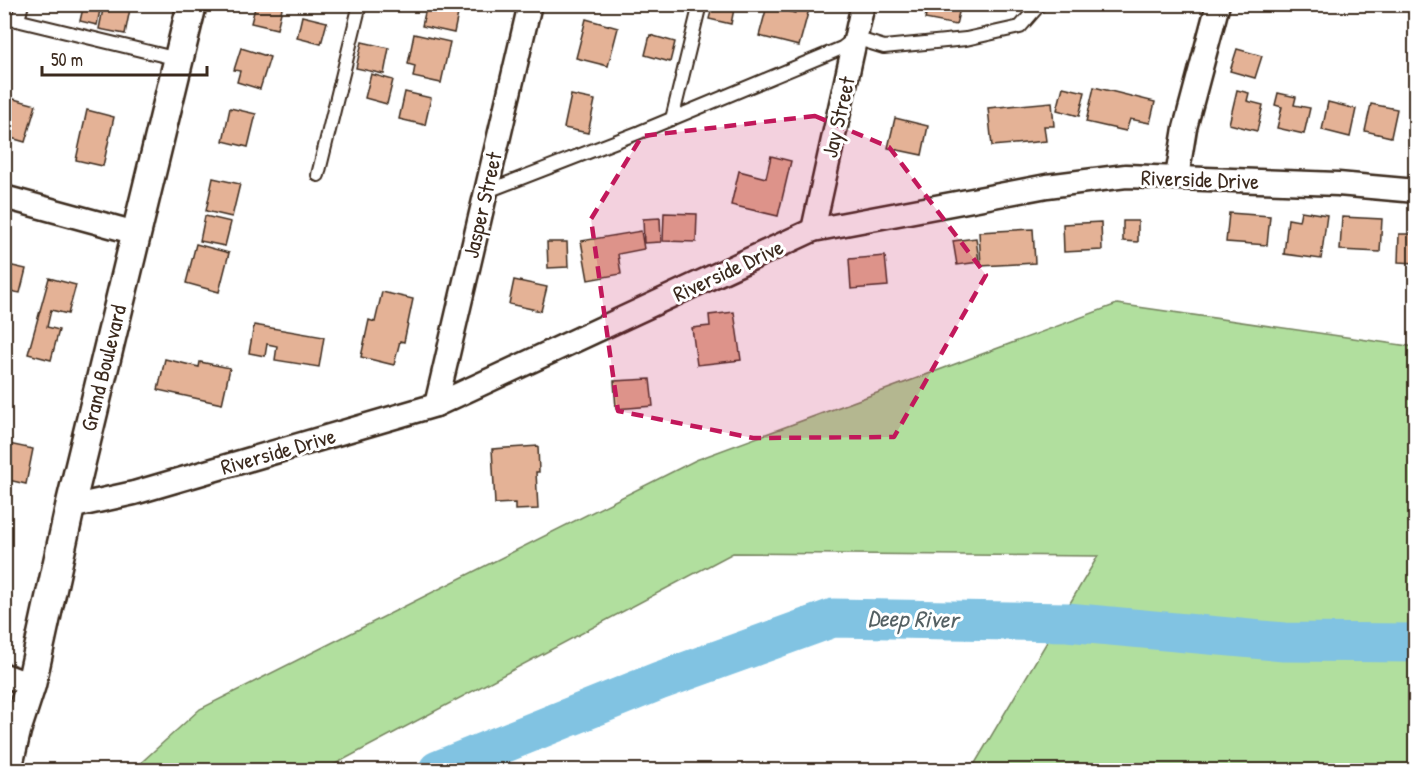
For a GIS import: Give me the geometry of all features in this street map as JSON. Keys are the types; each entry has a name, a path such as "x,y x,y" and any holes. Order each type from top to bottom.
{"street":[{"name":"Grand Boulevard","path":"7,771 16,731 31,685 70,507 192,4"},
{"name":"Jasper Street","path":"436,405 484,192 530,4"},
{"name":"Jay Street","path":"813,230 863,4"},
{"path":"1177,177 1185,128 1218,4"},
{"name":"Riverside Drive","path":"70,507 134,493 436,405 813,230 1047,186 1126,176 1338,184 1416,191"},
{"path":"4,197 136,233"},
{"path":"4,675 31,685"}],"lane":[{"path":"18,20 22,4"},
{"path":"318,175 360,4"},
{"path":"672,119 700,4"},
{"path":"484,192 672,119 842,48 855,38 884,47 966,39 1020,27 1040,4"},
{"path":"4,17 179,59"}],"highlighted area":[{"path":"815,116 889,147 986,275 894,437 753,438 618,411 591,219 642,136"}],"green space":[{"path":"1117,304 1415,347 1415,770 971,770 1098,556 733,553 324,770 133,770 200,709 696,460"}],"building":[{"path":"84,4 101,5 97,25 80,21"},
{"path":"104,4 131,4 125,34 99,29"},
{"path":"256,4 283,4 277,29 251,23"},
{"path":"427,4 460,4 454,33 422,26"},
{"path":"713,4 735,4 731,24 709,19"},
{"path":"928,4 961,4 956,25 925,19"},
{"path":"767,6 795,13 797,6 809,9 799,46 759,36"},
{"path":"302,16 327,22 321,44 297,38"},
{"path":"586,19 618,28 608,66 576,58"},
{"path":"414,34 450,42 441,83 413,77 415,66 408,64"},
{"path":"650,35 675,42 670,62 645,55"},
{"path":"362,42 389,48 384,74 356,68"},
{"path":"241,48 270,57 260,89 237,82 240,71 234,70"},
{"path":"1237,49 1262,56 1255,78 1230,71"},
{"path":"371,74 393,80 387,104 365,98"},
{"path":"1063,87 1085,92 1079,116 1057,110"},
{"path":"1094,87 1155,102 1150,123 1130,119 1126,131 1086,122"},
{"path":"1237,90 1249,93 1247,101 1263,105 1257,131 1229,124"},
{"path":"405,92 431,98 425,125 399,119"},
{"path":"1278,93 1296,97 1294,105 1310,108 1304,134 1277,128 1282,107 1275,105"},
{"path":"571,95 595,100 588,133 564,128"},
{"path":"10,98 36,105 25,142 4,136 4,118"},
{"path":"1052,102 1054,126 1044,126 1046,141 992,146 988,108"},
{"path":"1328,102 1356,109 1350,137 1322,130"},
{"path":"1371,104 1397,109 1391,137 1365,131"},
{"path":"230,108 256,114 248,147 223,141"},
{"path":"87,110 114,117 103,166 76,160"},
{"path":"895,118 928,126 922,155 888,148"},
{"path":"1412,119 1416,120 1416,138 1408,136"},
{"path":"771,156 791,161 778,216 731,205 739,171 766,178"},
{"path":"213,178 240,184 232,217 206,211"},
{"path":"1301,211 1327,215 1321,259 1284,254 1288,219 1299,221"},
{"path":"664,213 697,214 696,242 663,241"},
{"path":"1229,213 1270,216 1267,245 1226,242"},
{"path":"205,216 231,222 225,246 200,241"},
{"path":"1342,217 1382,219 1380,252 1340,250"},
{"path":"660,218 661,242 644,243 643,219"},
{"path":"1123,221 1138,221 1138,242 1123,241"},
{"path":"1101,222 1102,250 1064,252 1063,224"},
{"path":"1033,229 1035,263 981,266 979,232"},
{"path":"641,231 644,249 618,254 621,274 588,280 581,241"},
{"path":"1399,234 1416,234 1416,263 1398,262"},
{"path":"976,238 979,262 957,265 953,241"},
{"path":"547,242 567,242 568,267 548,268"},
{"path":"196,244 229,253 219,292 186,283"},
{"path":"885,256 888,286 851,289 849,259"},
{"path":"4,264 26,269 20,293 4,290"},
{"path":"49,278 76,285 68,314 51,310 47,327 59,330 51,360 28,354"},
{"path":"514,280 547,287 541,311 509,304"},
{"path":"382,292 413,299 404,342 400,341 394,365 361,357 369,320 375,322"},
{"path":"734,312 741,360 697,365 692,328 710,326 709,315"},
{"path":"254,325 324,337 319,367 275,360 277,346 267,344 265,356 249,353"},
{"path":"165,359 199,367 200,362 230,368 222,404 158,390"},
{"path":"650,379 653,406 616,409 614,381"},
{"path":"4,443 33,449 26,484 4,479"},
{"path":"538,446 539,472 536,472 538,509 515,510 515,503 495,504 492,449"}],"waterway":[{"name":"Deep River","path":"438,770 659,681 833,618 1067,622 1284,642 1416,643"}]}
